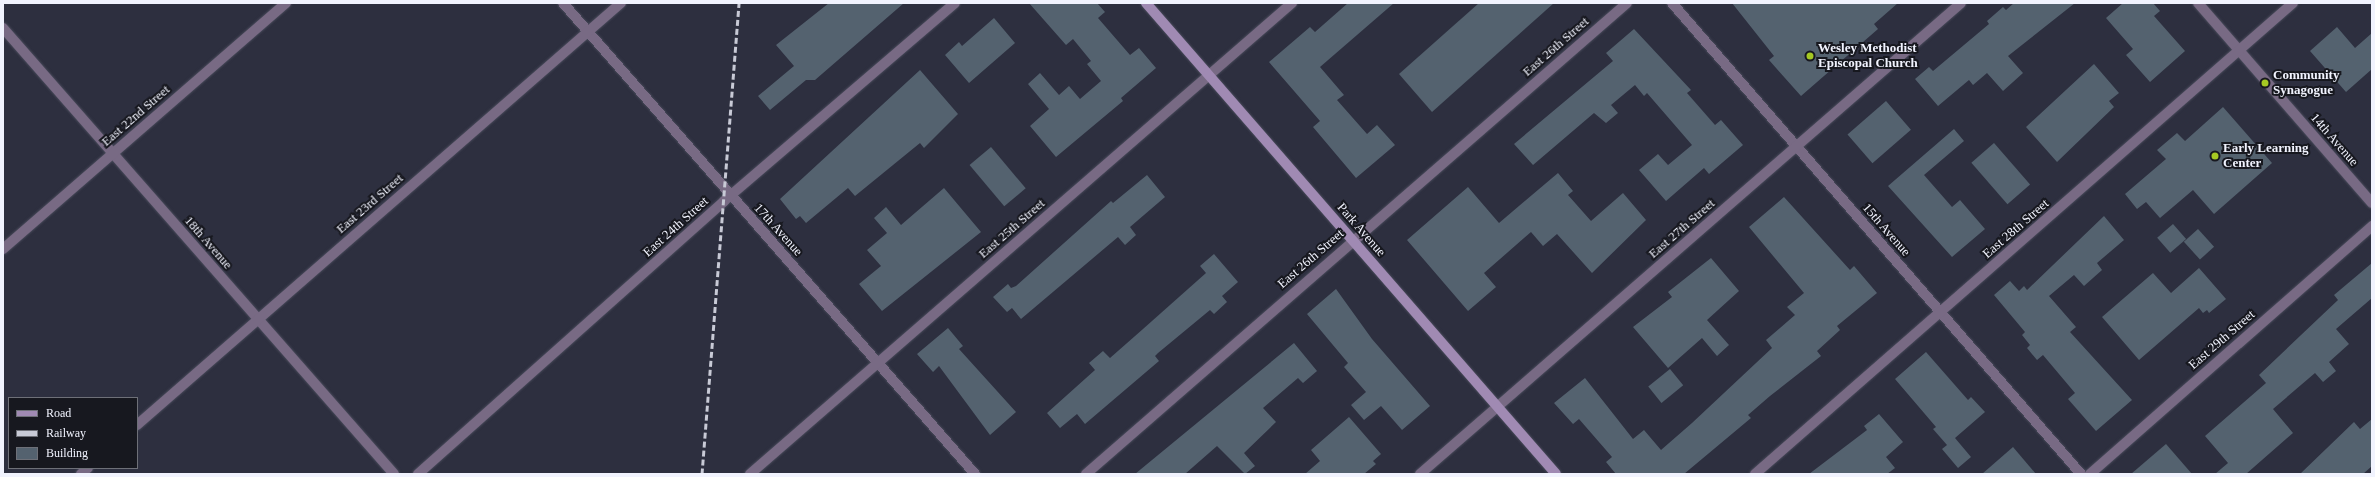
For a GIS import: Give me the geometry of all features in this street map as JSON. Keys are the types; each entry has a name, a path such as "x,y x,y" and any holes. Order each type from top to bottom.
{"street":[{"name":"East 22nd Street","path":"3,249 286,3"},
{"name":"17th Avenue","path":"563,3 730,196 975,474"},
{"name":"East 23rd Street","path":"138,424 620,3"},
{"name":"East 24th Street","path":"418,474 730,196 955,3"},
{"name":"Park Avenue","path":"1146,3 1556,474"},
{"name":"East 25th Street","path":"750,474 1292,3"},
{"name":"East 26th Street","path":"1086,474 1627,3"},
{"name":"15th Avenue","path":"1672,3 2081,474"},
{"name":"East 27th Street","path":"1420,474 1961,3"},
{"name":"14th Avenue","path":"2198,3 2372,203"},
{"name":"East 28th Street","path":"1755,474 2293,3"},
{"name":"18th Avenue","path":"3,28 394,474"},
{"name":"East 29th Street","path":"2090,474 2372,226"}],"building":[{"path":"829,3 904,3 815,80 806,80 770,110 758,96 794,66 776,45"},
{"path":"1029,3 1097,3 1105,12 1098,18 1130,55 1139,48 1156,68 1121,98 1123,101 1056,157 1030,126 1049,109 1028,84 1040,73 1059,95 1069,86 1080,99 1101,81 1087,64 1091,61 1073,39 1066,45"},
{"path":"1348,3 1394,3 1320,67 1344,95 1337,100 1367,134 1377,125 1395,145 1356,178 1313,127 1320,121 1269,62 1310,27 1315,32"},
{"path":"1479,3 1554,3 1432,112 1399,74"},
{"path":"1732,3 1898,3 1874,24 1878,29 1801,96 1769,60 1774,56"},
{"path":"2014,3 2075,3 2008,56 2023,73 2003,91 1987,73 1973,85 1969,80 1938,106 1915,79 1929,67 1933,71 1989,24 1987,21 2003,7 2006,10"},
{"path":"2123,3 2153,3 2160,11 2154,16 2185,51 2150,82 2126,55 2133,49 2106,18"},
{"path":"994,18 1015,43 969,83 945,55 959,42 962,46"},
{"path":"2337,27 2355,48 2372,33 2372,69 2346,92 2310,51"},
{"path":"1634,29 1691,90 1687,93 1715,125 1721,120 1743,145 1709,174 1704,168 1666,201 1639,170 1658,154 1668,165 1692,145 1647,93 1644,96 1635,85 1611,105 1618,113 1606,123 1594,113 1533,165 1514,144 1613,61 1606,53"},
{"path":"2094,64 2119,93 2109,101 2114,107 2057,162 2026,127"},
{"path":"920,70 958,114 924,148 920,143 855,196 848,188 806,223 800,216 796,219 780,199"},
{"path":"1886,101 1911,130 1872,163 1848,134"},
{"name":"Early Learning Center","path":"2223,107 2272,163 2214,214 2193,190 2160,218 2146,202 2137,209 2125,194 2166,159 2157,150 2177,133 2185,141"},
{"path":"1954,129 1964,141 1924,175 1952,207 1960,200 1985,229 1952,257 1888,186"},
{"path":"1994,143 2030,185 2007,204 1971,163"},
{"path":"991,147 1026,188 1004,206 970,165"},
{"path":"1558,173 1573,191 1568,195 1591,221 1623,193 1646,220 1592,273 1557,234 1543,246 1531,232 1484,273 1496,287 1468,311 1407,240 1468,187 1499,223"},
{"path":"1147,175 1165,197 1130,227 1136,235 1125,245 1118,237 1021,319 1012,308 1007,312 993,297 1008,284 1011,288 1016,286 1111,201 1113,203"},
{"path":"944,188 981,232 882,311 859,284 881,266 867,250 887,233 874,218 886,207 901,225"},
{"path":"1784,197 1850,270 1854,266 1877,293 1837,326 1840,330 1817,351 1821,356 1770,396 1748,415 1751,418 1684,474 1616,474 1606,462 1612,457 1579,419 1573,424 1554,403 1585,378 1633,439 1644,430 1661,450 1692,423 1772,348 1766,340 1795,315 1787,307 1804,293 1749,227"},
{"path":"2104,216 2124,240 2097,263 2102,270 2084,286 2074,275 2049,296 2076,327 2070,332 2132,400 2096,431 2068,399 2075,393 2043,355 2037,360 2027,348 2030,345 2022,335 2025,332 1994,295 2010,281 2019,291 2024,286 2027,290"},
{"path":"2173,224 2186,239 2170,253 2157,238"},
{"path":"2198,229 2214,247 2200,260 2184,242"},
{"path":"1214,254 1238,282 1222,296 1227,302 1214,314 1210,310 1158,353 1155,356 1159,361 1085,424 1077,414 1060,428 1047,413 1095,370 1089,363 1103,351 1110,358 1206,273 1200,266"},
{"path":"1711,258 1739,291 1707,320 1729,345 1717,356 1702,338 1668,368 1633,327 1672,297 1668,292"},
{"path":"2372,263 2372,298 2336,329 2349,344 2329,362 2336,371 2323,382 2315,373 2273,409 2293,433 2246,474 2215,474 2228,463 2205,436 2266,383 2259,375 2338,300 2334,295"},
{"path":"2199,268 2226,299 2209,313 2207,310 2203,313 2199,308 2139,360 2102,317 2153,273 2171,293"},
{"path":"1336,289 1372,339 1430,406 1402,430 1381,406 1364,420 1351,405 1366,392 1344,367 1348,363 1307,314"},
{"path":"948,328 963,346 959,349 1016,412 990,435 939,366 933,372 917,354"},
{"path":"1294,343 1317,371 1303,383 1298,378 1263,408 1276,422 1244,453 1255,466 1245,474 1217,446 1185,474 1135,474"},
{"path":"1926,352 1968,400 1971,397 1985,412 1955,438 1971,457 1958,468 1942,449 1947,445 1933,429 1936,427 1895,379"},
{"path":"1670,369 1683,385 1661,403 1648,387"},
{"path":"1879,414 1903,442 1886,457 1895,468 1887,474 1809,474 1867,430 1864,426"},
{"path":"1349,417 1381,454 1373,461 1376,464 1364,474 1305,474 1320,461 1311,450"},
{"path":"2372,419 2372,466 2363,474 2300,474 2354,422 2360,429"},
{"path":"2166,444 2192,474 2131,474"},
{"path":"2013,447 2036,474 1982,474"}],"railway":[{"path":"702,474 739,3"}],"place":[{"name":"Wesley Methodist Episcopal Church","path":"1810,56"},
{"name":"Community Synagogue","path":"2265,83"},
{"name":"Early Learning Center","path":"2215,156"}]}
